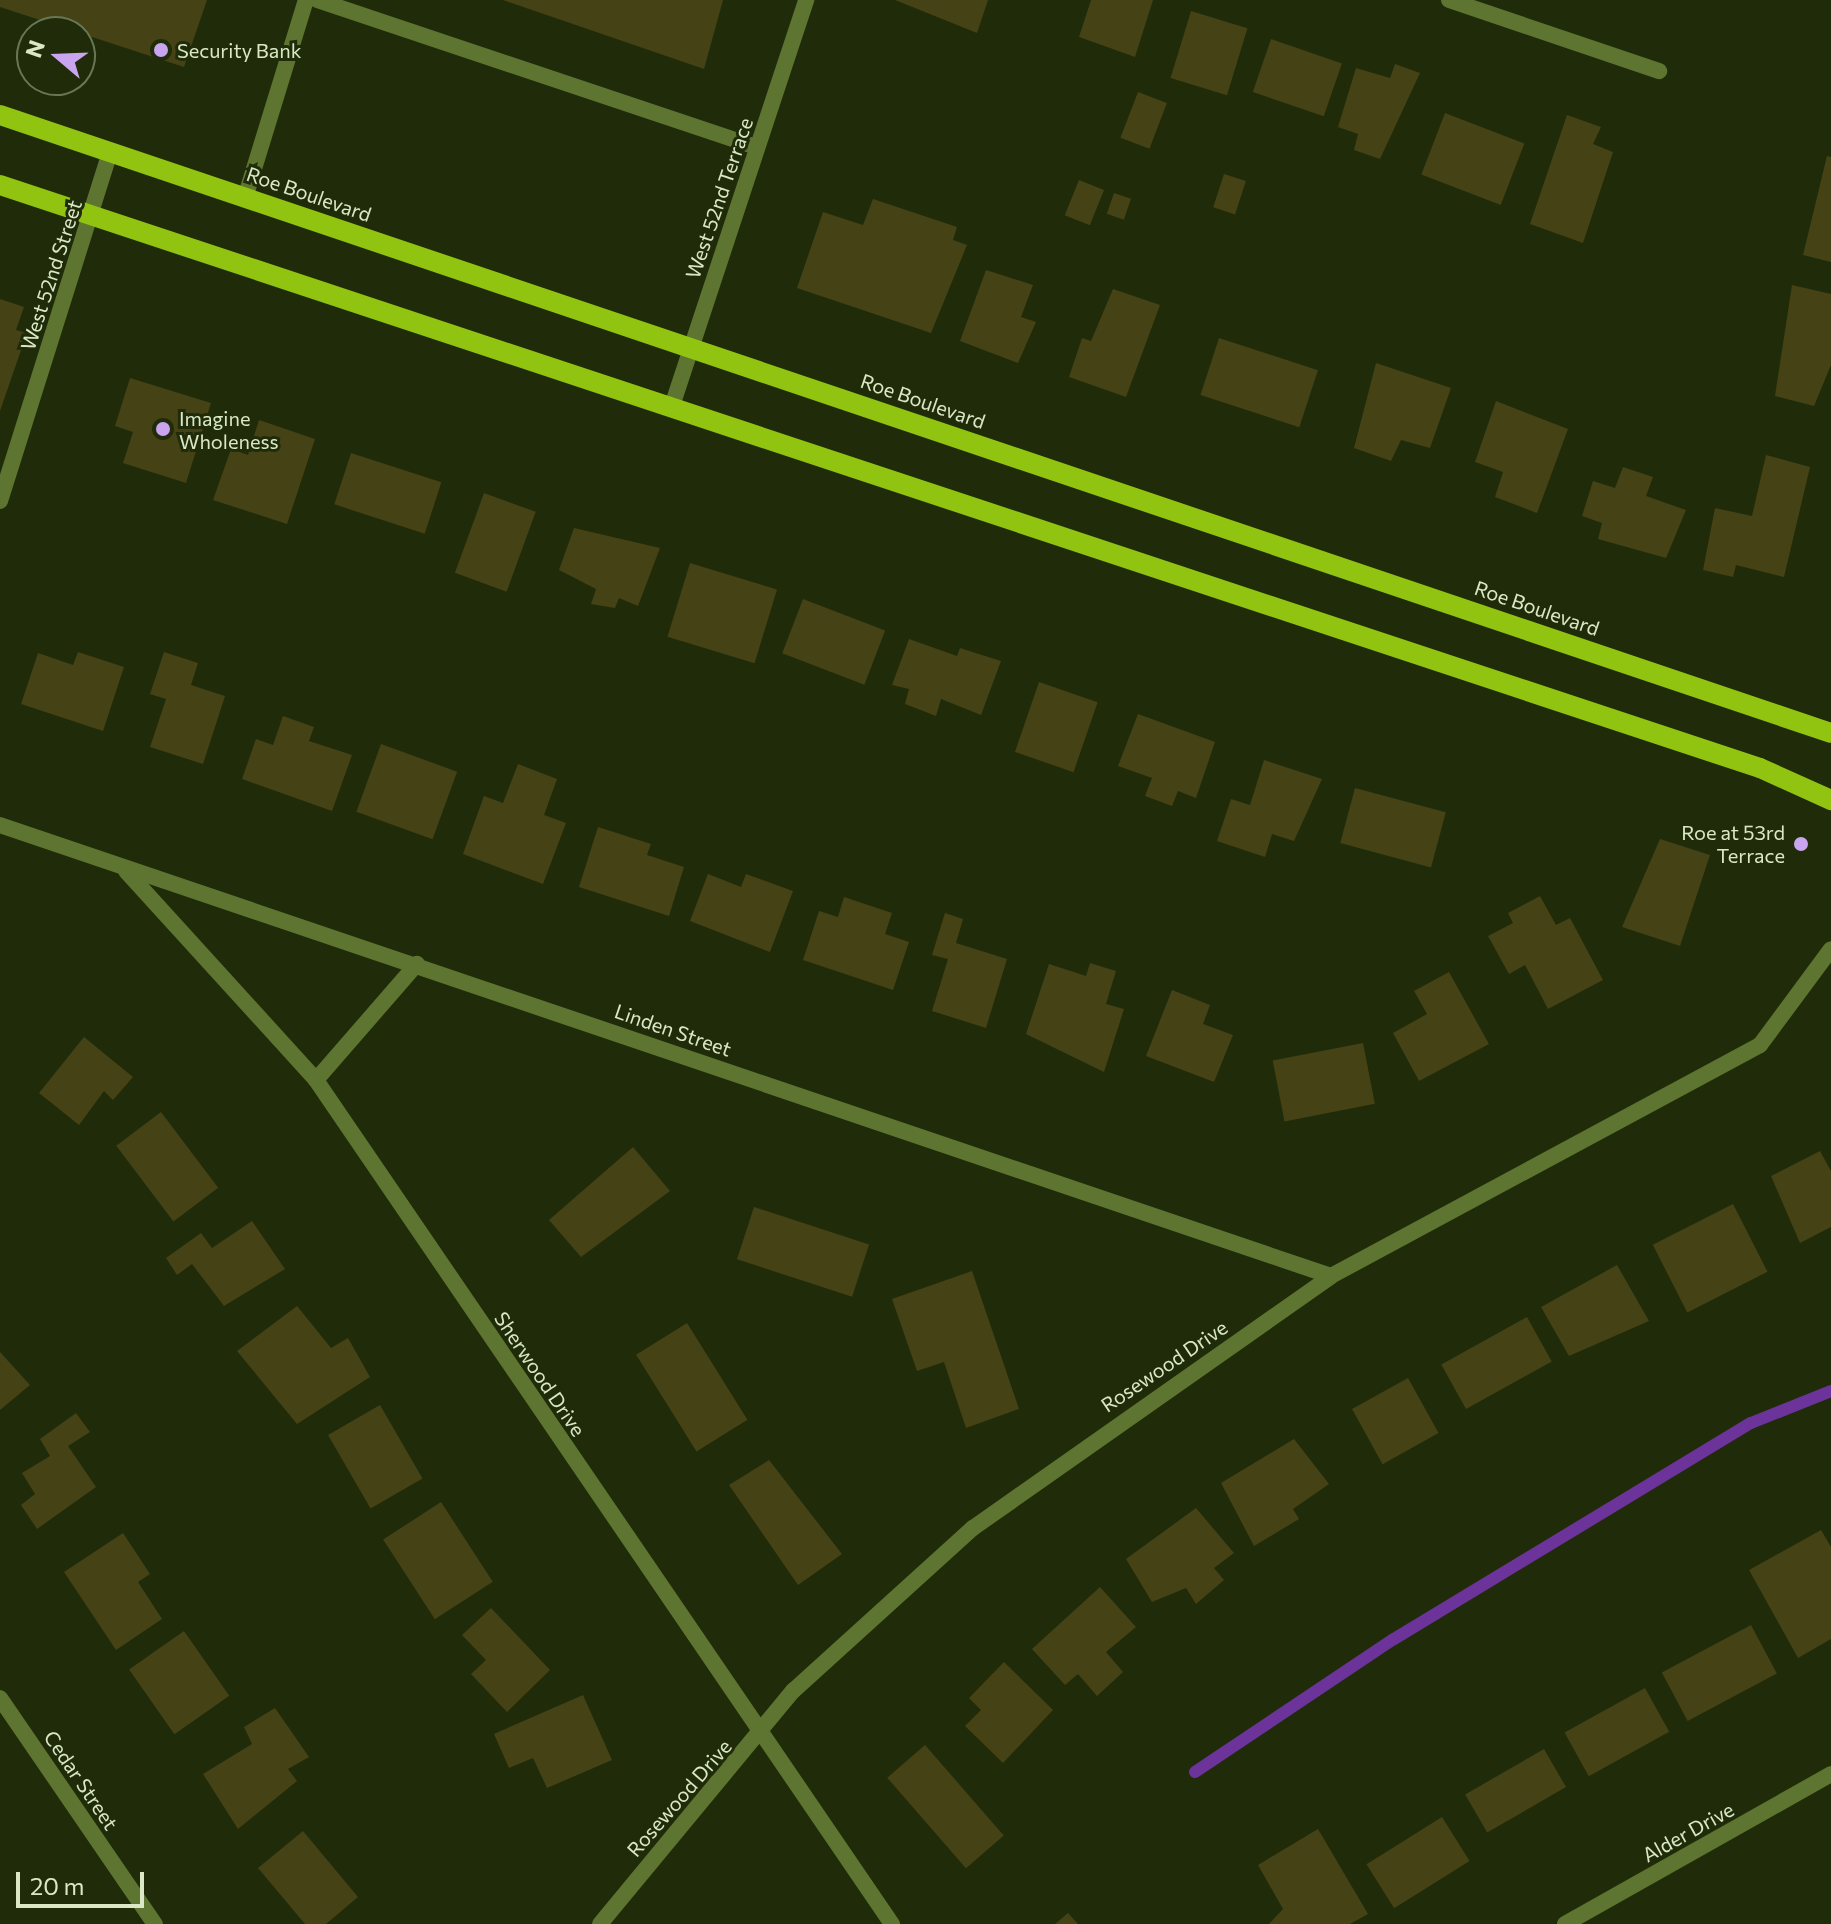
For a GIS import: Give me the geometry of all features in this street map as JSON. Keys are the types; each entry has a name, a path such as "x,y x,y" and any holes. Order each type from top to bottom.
{"main road":[{"name":"Roe Boulevard","path":"0,115 1831,733"},
{"path":"0,185 1760,768 1831,800"}],"street":[{"path":"245,198 306,0"},
{"path":"317,0 757,147"},
{"name":"West 52nd Terrace","path":"671,409 806,0"},
{"path":"1449,0 1659,71"},
{"name":"West 52nd Street","path":"0,501 110,153"},
{"name":"Linden Street","path":"0,825 124,870 417,964 1331,1276"},
{"name":"Sherwood Drive","path":"124,870 316,1080 892,1924"},
{"name":"Rosewood Drive","path":"600,1924 793,1691 973,1528 1331,1276 1760,1045 1831,949"},
{"path":"316,1080 417,964"},
{"name":"Cedar Street","path":"0,1698 155,1924"},
{"name":"Alder Drive","path":"1565,1924 1831,1774"}],"building":[{"name":"Security Bank","path":"0,0 207,0 184,67 96,38 96,16 28,16 0,7"},
{"path":"503,0 723,0 704,69"},
{"path":"895,0 988,0 977,33"},
{"path":"1091,0 1153,0 1135,57 1079,37"},
{"path":"1191,11 1247,28 1227,95 1171,78"},
{"path":"1271,39 1342,63 1324,116 1253,92"},
{"path":"1395,64 1420,73 1380,159 1354,150 1358,134 1338,127 1356,68 1390,78"},
{"path":"1138,92 1167,103 1149,149 1120,138"},
{"path":"1445,113 1524,143 1501,205 1421,175"},
{"path":"1567,115 1601,127 1593,144 1613,152 1583,243 1530,224"},
{"path":"1827,156 1831,157 1831,262 1803,255"},
{"path":"1224,174 1246,181 1235,214 1213,207"},
{"path":"1079,180 1104,190 1090,225 1065,215"},
{"path":"1114,193 1131,199 1124,220 1107,214"},
{"path":"873,199 957,227 953,240 967,245 931,333 797,288 823,212 863,225"},
{"path":"986,270 1033,285 1021,317 1036,322 1018,363 960,341"},
{"path":"1792,285 1831,294 1831,365 1814,406 1775,396"},
{"path":"1113,289 1160,305 1126,397 1069,377 1082,338 1091,341"},
{"path":"0,299 24,307 16,330 27,333 0,411"},
{"path":"1219,338 1318,370 1299,427 1200,395"},
{"path":"1376,363 1451,388 1430,448 1401,440 1391,461 1354,448"},
{"name":"Imagine Wholeness","path":"130,378 211,403 186,483 123,463 133,432 115,426"},
{"path":"1496,401 1568,429 1537,513 1495,497 1503,472 1475,462"},
{"path":"259,420 315,439 287,524 213,500 231,449 248,455"},
{"path":"351,453 441,482 425,534 334,504"},
{"path":"1766,455 1810,467 1784,577 1736,565 1733,577 1703,570 1715,508 1752,516"},
{"path":"1623,467 1653,477 1646,496 1686,510 1666,558 1598,539 1602,523 1582,516 1593,481 1615,488"},
{"path":"484,493 536,512 507,592 455,573"},
{"path":"574,528 660,548 638,606 619,598 615,608 591,604 596,589 559,570"},
{"path":"690,563 777,590 755,663 667,637"},
{"path":"803,599 885,631 864,685 782,653"},
{"path":"909,639 957,656 960,648 1001,661 981,715 941,699 936,716 905,704 909,689 892,685"},
{"path":"78,652 124,667 103,731 21,704 38,653 73,665"},
{"path":"164,652 198,663 191,685 225,696 203,764 150,747 166,699 150,694"},
{"path":"1039,682 1098,702 1074,772 1015,752"},
{"path":"1138,714 1215,742 1196,798 1178,791 1172,806 1145,796 1152,778 1118,766"},
{"path":"283,716 314,727 309,741 352,755 332,811 242,779 256,739 273,745"},
{"path":"381,744 457,772 432,839 356,812"},
{"path":"1264,760 1322,779 1294,841 1272,834 1265,857 1217,841 1231,799 1250,805"},
{"path":"518,764 557,779 544,815 566,823 543,884 463,854 484,796 503,803"},
{"path":"1355,788 1446,812 1431,867 1340,843"},
{"path":"598,827 651,844 647,855 684,867 669,916 579,887"},
{"path":"1660,839 1710,855 1680,946 1622,927"},
{"path":"708,874 741,887 746,874 793,891 770,952 690,921"},
{"path":"1540,896 1556,925 1570,918 1603,980 1548,1009 1525,965 1509,974 1488,936 1513,923 1508,913"},
{"path":"844,897 892,913 885,934 909,942 893,990 803,960 819,911 838,917"},
{"path":"945,913 963,919 956,943 1007,959 986,1028 932,1011 948,959 932,955"},
{"path":"1090,963 1116,971 1106,1004 1124,1009 1104,1072 1026,1034 1049,964 1086,976"},
{"path":"1449,972 1489,1044 1419,1081 1393,1033 1427,1014 1414,991"},
{"path":"1172,990 1210,1005 1203,1024 1233,1035 1214,1082 1146,1056"},
{"path":"84,1037 133,1077 113,1100 104,1091 79,1125 39,1093"},
{"path":"1363,1043 1375,1104 1285,1121 1273,1061"},
{"path":"161,1112 218,1188 173,1222 116,1146"},
{"path":"633,1147 670,1191 581,1257 549,1220"},
{"path":"1820,1151 1831,1171 1831,1227 1800,1243 1771,1176"},
{"path":"1733,1204 1768,1272 1687,1313 1653,1245"},
{"path":"754,1207 869,1244 852,1297 737,1259"},
{"path":"252,1221 285,1269 224,1306 192,1264 177,1275 166,1258 201,1233 212,1248"},
{"path":"1617,1265 1649,1321 1569,1356 1541,1307"},
{"path":"972,1271 1019,1409 966,1428 944,1362 917,1371 892,1299"},
{"path":"297,1306 331,1348 348,1338 370,1377 297,1424 237,1351"},
{"path":"1527,1317 1552,1362 1466,1409 1441,1365"},
{"path":"687,1323 747,1420 697,1451 636,1355"},
{"path":"0,1352 30,1385 0,1410"},
{"path":"1408,1378 1439,1433 1383,1464 1352,1409"},
{"path":"380,1405 422,1479 371,1509 328,1435"},
{"path":"76,1413 90,1432 68,1446 96,1487 37,1529 21,1505 35,1494 22,1473 50,1456 40,1439"},
{"path":"1294,1439 1329,1484 1293,1509 1299,1519 1254,1546 1221,1483"},
{"path":"769,1460 842,1554 798,1585 729,1485"},
{"path":"441,1502 493,1582 435,1619 383,1540"},
{"path":"1196,1508 1234,1553 1214,1568 1224,1580 1196,1604 1186,1588 1152,1602 1126,1559"},
{"path":"1821,1530 1831,1547 1831,1639 1798,1658 1749,1570"},
{"path":"123,1533 150,1574 138,1582 162,1619 116,1650 64,1572"},
{"path":"1100,1587 1136,1627 1106,1652 1123,1672 1097,1696 1078,1674 1065,1685 1032,1649"},
{"path":"491,1608 550,1670 507,1712 471,1674 486,1660 462,1635"},
{"path":"1751,1625 1777,1674 1688,1721 1662,1672"},
{"path":"184,1631 229,1696 174,1734 129,1669"},
{"path":"1004,1662 1053,1710 1003,1763 965,1726 981,1710 969,1698"},
{"path":"1645,1688 1669,1732 1589,1776 1565,1733"},
{"path":"583,1695 612,1760 547,1788 533,1758 509,1768 494,1734"},
{"path":"275,1708 309,1757 288,1769 297,1781 238,1829 203,1774 252,1744 244,1727"},
{"path":"925,1745 1004,1836 966,1868 887,1778"},
{"path":"1544,1749 1566,1787 1487,1833 1465,1794"},
{"path":"1442,1817 1470,1861 1394,1908 1367,1864"},
{"path":"1318,1829 1368,1914 1350,1924 1269,1924 1283,1909 1258,1865"},
{"path":"303,1831 358,1897 326,1924 305,1924 258,1868"},
{"path":"1068,1913 1078,1924 1055,1924"}],"waterway":[{"path":"1195,1772 1394,1639 1751,1423 1831,1391"}],"place":[{"name":"Security Bank","path":"161,50"},
{"name":"Imagine Wholeness","path":"163,429"},
{"name":"Roe at 53rd Terrace","path":"1801,844"}]}
